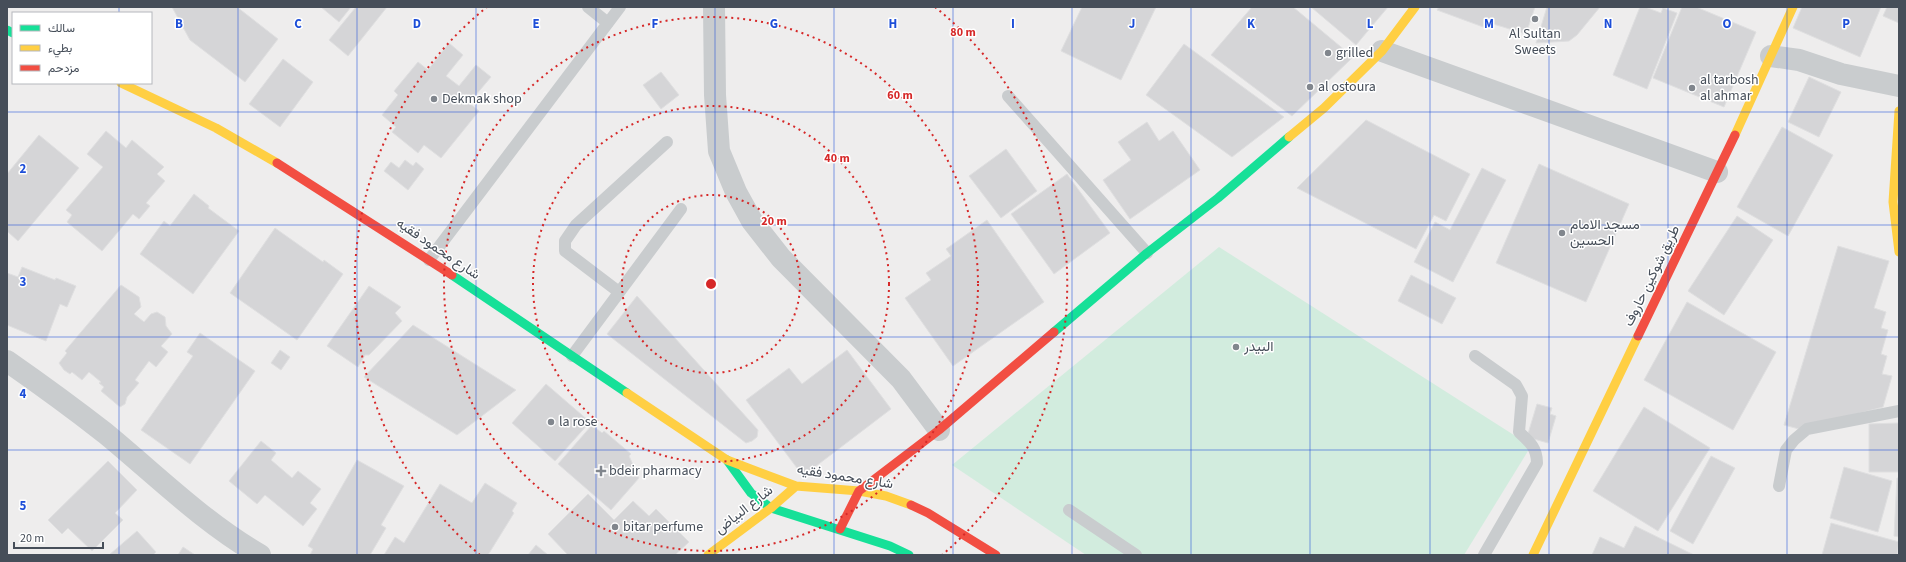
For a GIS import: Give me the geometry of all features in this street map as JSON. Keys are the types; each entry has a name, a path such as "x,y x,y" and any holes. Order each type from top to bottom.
{"main road":[{"path":"840,530 859,491 939,430 1147,253 1218,198 1324,108 1382,51 1415,7"},
{"name":"طريق شوكين حاروف","path":"1533,555 1767,67 1793,7"},
{"name":"شارع محمود فقيه","path":"122,84 216,128 290,170 429,260 727,460 796,486 859,491 886,496 921,509 996,555"},
{"path":"1899,111 1893,202 1899,252"},
{"name":"شارع محمود فقيه","path":"727,460 743,485 758,502 771,508 890,546 909,555"},
{"name":"شارع البياض","path":"708,555 771,508 796,486"}],"street":[{"path":"714,7 715,95 719,151 736,192 752,221 781,258 901,379 939,430"},
{"path":"1382,51 1717,172"},
{"path":"1771,56 1799,60 1841,74 1899,86"},
{"path":"7,361 52,392 104,433 200,514 243,545 260,555"}],"lane":[{"path":"588,7 608,23"},
{"path":"429,260 620,7"},
{"path":"1008,96 1147,253"},
{"path":"619,292 565,251 566,241 576,226 667,142"},
{"path":"572,356 681,209"},
{"path":"1475,356 1516,385 1522,396 1519,432 1534,445 1537,456 1537,462 1484,555"},
{"path":"1779,486 1786,450 1794,440 1807,430 1899,411"},
{"path":"1069,510 1136,555"}],"green space":[{"name":"البيدر","path":"1219,247 1531,446 1464,555 1086,555 952,465"}],"building":[{"path":"172,7 237,7 278,39 245,82 190,40"},
{"path":"321,7 351,7 339,22"},
{"path":"356,7 387,7 348,56 329,40"},
{"path":"1082,7 1156,7 1121,80 1061,51"},
{"path":"1252,7 1293,7 1353,57 1292,116 1211,55"},
{"path":"1311,7 1388,7 1356,45"},
{"path":"1439,7 1535,7 1526,34 1490,23 1486,28 1437,10"},
{"path":"1547,7 1600,7 1577,35 1569,41 1536,43"},
{"path":"1640,7 1645,7 1661,13 1663,8 1677,13 1647,89 1613,75"},
{"path":"1682,7 1696,7 1756,32 1724,107 1653,78"},
{"path":"1802,7 1881,7 1860,57 1793,28"},
{"path":"1887,7 1899,7 1899,23 1883,16"},
{"name":"Dekmak shop","path":"449,43 463,55 446,76 459,86 476,65 491,77 469,103 479,111 441,158 424,145 418,153 392,132 396,127 382,115 398,95 394,91 418,62 428,70"},
{"path":"1184,44 1284,117 1232,157 1146,95"},
{"path":"283,59 313,82 280,127 249,104"},
{"path":"661,72 679,95 661,109 643,85"},
{"path":"1809,77 1841,92 1819,137 1788,122"},
{"path":"1366,120 1470,174 1446,221 1434,215 1416,249 1297,188"},
{"path":"1147,122 1159,141 1173,131 1200,170 1130,219 1103,180 1131,160 1118,142"},
{"path":"1782,127 1833,155 1788,236 1737,207"},
{"path":"106,131 126,148 132,140 164,167 157,174 165,181 146,203 150,206 139,219 133,214 102,251 67,222 72,215 66,210 103,167 87,154"},
{"path":"39,135 79,168 18,241 7,231 7,174"},
{"path":"1006,149 1037,191 1001,218 969,176"},
{"path":"405,160 413,166 416,162 424,169 408,190 384,171 391,162 399,168"},
{"name":"مسجد الامام الحسين","path":"1539,164 1629,204 1586,302 1496,263"},
{"path":"1482,168 1506,180 1453,282 1414,262 1435,222 1450,230"},
{"path":"1067,174 1110,233 1054,274 1011,214"},
{"path":"194,194 209,206 208,208 239,231 193,294 140,254 164,221 170,226"},
{"path":"1737,216 1773,240 1724,315 1688,291"},
{"path":"987,220 1044,302 953,366 905,298 931,280 926,273 951,256 946,249"},
{"path":"275,228 323,262 324,260 343,274 297,340 230,293"},
{"path":"1838,246 1889,261 1874,308 1886,312 1881,328 1888,330 1881,354 1887,356 1882,374 1892,376 1883,407 1799,429 1784,425"},
{"path":"22,267 55,280 56,278 76,286 67,307 60,304 46,341 7,325 7,273 18,277"},
{"path":"1411,275 1456,298 1442,324 1398,301"},
{"path":"121,285 139,297 141,307 134,314 144,322 151,314 157,312 165,317 166,326 172,334 161,346 168,352 156,367 149,361 135,380 139,383 127,397 125,404 120,407 101,391 104,387 99,383 101,382 89,372 82,380 72,372 70,374 64,370 59,363 67,353 65,351"},
{"path":"369,286 401,307 395,313 402,321 369,355 365,355 358,367 327,346"},
{"path":"637,296 758,430 757,437 746,443 607,334"},
{"path":"1687,302 1776,352 1733,430 1644,380"},
{"path":"413,325 516,390 457,435 364,377"},
{"path":"200,333 255,371 190,464 141,430 193,356 187,352"},
{"path":"280,350 290,357 281,370 271,363"},
{"path":"847,350 891,409 803,476 746,400 789,368 802,384"},
{"name":"la rose","path":"546,384 590,422 555,461 512,423"},
{"path":"1537,404 1552,408 1550,414 1556,416 1548,443 1527,437"},
{"path":"1644,407 1710,448 1658,531 1593,491"},
{"path":"1899,423 1899,472 1869,472 1869,424"},
{"name":"bdeir pharmacy","path":"592,425 602,433 604,431 631,454 629,456 639,478 611,510 558,464"},
{"path":"261,441 276,453 271,460 292,478 298,471 321,489 310,503 317,509 303,526 265,495 257,504 229,481"},
{"path":"1711,456 1735,468 1693,544 1670,531"},
{"path":"357,460 404,486 381,525 386,528 370,555 310,555 313,549 308,546"},
{"path":"108,461 137,490 115,513 123,520 92,551 68,528 62,534 48,520"},
{"path":"1844,467 1892,481 1878,532 1830,518"},
{"path":"1897,478 1899,478 1899,537 1894,536"},
{"path":"485,483 517,503 512,511 514,513 488,555 384,555 395,537 404,543 440,484 472,503"},
{"name":"bitar perfume","path":"588,494 614,520 633,501 649,516 656,509 689,542 675,555 568,555 548,534"},
{"path":"1831,523 1899,542 1897,555 1822,555"},
{"path":"1635,526 1694,555 1592,555 1600,537 1624,548"},
{"path":"137,531 156,552 153,555 109,555"},
{"path":"536,545 548,555 528,555"},
{"path":"183,547 195,555 178,555"}],"traffic: fast":[{"path":"7,30 12,32"},
{"path":"1054,332 1147,253 1218,198 1289,137"},
{"path":"452,275 627,393"},
{"path":"727,460 751,493 771,508 890,546 909,555"}],"traffic: slow":[{"path":"1289,137 1324,108 1382,51 1415,7"},
{"path":"1735,135 1793,7"},
{"path":"123,84 216,128 277,163"},
{"path":"1899,111 1893,202 1899,252"},
{"path":"1533,555 1638,336"},
{"path":"627,393 727,460 796,486 859,491 886,496 911,505"},
{"path":"708,555 771,508 796,486"}],"traffic: jam":[{"path":"1638,336 1735,135"},
{"path":"277,163 452,275"},
{"path":"840,529 859,491 939,430 1054,332"},
{"path":"911,505 928,513 996,555"}],"place":[{"name":"Al Sultan Sweets","path":"1535,19"},
{"name":"grilled","path":"1328,53"},
{"name":"al ostoura","path":"1310,87"},
{"name":"al tarbosh al ahmar","path":"1692,88"},
{"name":"Dekmak shop","path":"434,99"},
{"name":"مسجد الامام الحسين","path":"1562,233"},
{"name":"البيدر","path":"1236,347"},
{"name":"la rose","path":"551,422"},
{"name":"bdeir pharmacy","path":"601,471"},
{"name":"bitar perfume","path":"615,527"}]}
